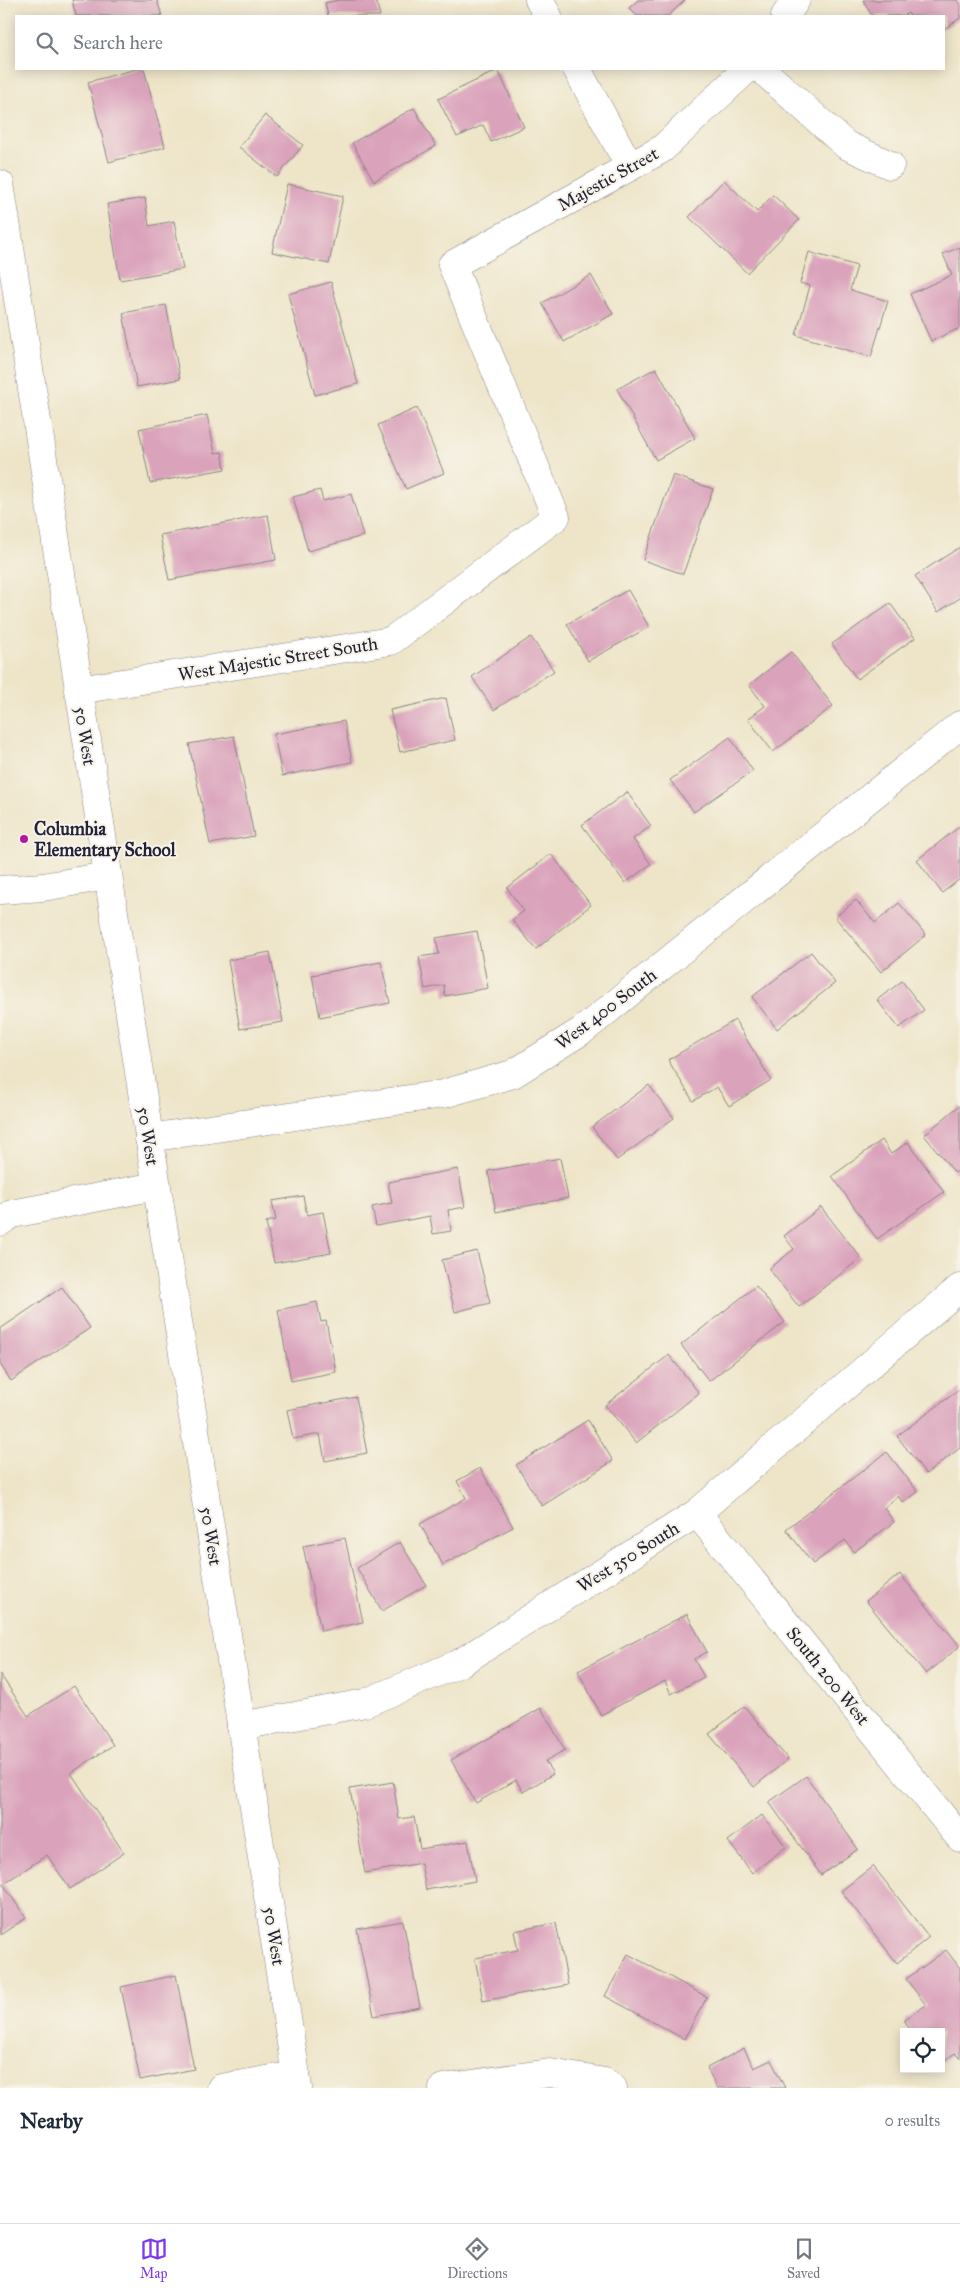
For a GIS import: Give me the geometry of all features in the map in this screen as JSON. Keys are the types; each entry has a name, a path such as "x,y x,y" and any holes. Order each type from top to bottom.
{"street":[{"path":"539,0 547,15"},
{"path":"786,15 796,0"},
{"path":"577,70 630,166"},
{"name":"Majestic Street","path":"452,266 662,149 746,70"},
{"path":"762,70 846,145 890,165"},
{"name":"50 West","path":"0,184 24,325 78,690 297,2082"},
{"name":"West Majestic Street South","path":"78,690 390,641 556,517 452,266"},
{"name":"West 400 South","path":"148,1138 443,1094 513,1074 583,1030 960,725"},
{"path":"0,890 43,887 107,876"},
{"path":"0,1222 12,1214 156,1186"},
{"name":"West 350 South","path":"241,1726 365,1703 460,1663 697,1513 960,1288"},
{"name":"South 200 West","path":"697,1513 960,1838"},
{"path":"443,2088 550,2074 609,2085"},
{"path":"221,2088 297,2082"}],"building":[{"path":"72,0 157,0 162,15 76,15"},
{"path":"339,0 376,0 380,15 328,15 325,3"},
{"path":"638,0 685,0 669,15 636,15 629,8"},
{"path":"863,0 957,0 960,4 960,18 945,28 945,15 909,15 908,13 905,15 871,15"},
{"path":"132,70 144,70 165,147 109,162 88,82"},
{"path":"498,70 524,127 491,142 483,125 457,137 438,99"},
{"path":"414,108 436,146 374,181 352,143"},
{"path":"265,115 303,145 277,177 239,147"},
{"path":"724,180 757,212 773,195 799,220 747,273 689,217"},
{"path":"287,184 343,196 329,264 272,252"},
{"path":"145,198 149,226 174,221 183,269 120,280 107,204"},
{"path":"960,247 960,328 931,341 910,294 952,275 943,254"},
{"path":"809,252 857,266 850,290 888,301 871,357 796,335 810,286 800,283"},
{"path":"591,275 613,314 564,342 542,303"},
{"path":"331,282 358,384 315,395 288,294"},
{"path":"166,305 180,379 137,387 123,313"},
{"path":"656,368 695,438 656,460 617,389"},
{"path":"417,408 444,473 406,489 378,425"},
{"path":"207,415 215,453 222,452 225,469 150,483 139,429"},
{"path":"673,475 713,489 683,574 643,560"},
{"path":"320,490 323,501 351,494 363,536 308,551 293,497"},
{"path":"268,515 276,560 169,580 160,535"},
{"path":"960,547 960,598 938,612 915,576"},
{"path":"628,590 649,627 588,661 567,624"},
{"path":"890,603 915,638 857,679 832,644"},
{"path":"531,637 554,671 494,710 472,677"},
{"path":"791,652 833,706 773,752 748,719 765,706 749,685"},
{"path":"446,698 455,740 400,752 390,710"},
{"path":"344,721 352,762 282,776 274,734"},
{"path":"234,736 254,836 210,844 189,744"},
{"path":"730,737 753,771 694,812 670,780"},
{"path":"627,792 651,826 633,839 651,864 625,883 582,825"},
{"path":"960,826 960,879 942,893 917,860"},
{"path":"551,854 591,905 536,949 512,920 524,911 507,888"},
{"path":"856,900 875,923 899,903 926,935 881,972 835,917"},
{"path":"477,931 488,988 445,996 444,985 425,989 419,957 439,954 436,938"},
{"path":"270,952 283,1022 240,1029 228,960"},
{"path":"811,952 835,983 777,1029 752,997"},
{"path":"381,962 390,1003 320,1017 312,975"},
{"path":"902,981 924,1010 899,1028 877,1000"},
{"path":"735,1020 771,1080 729,1106 717,1087 693,1101 668,1060"},
{"path":"649,1085 674,1118 617,1160 592,1127"},
{"path":"960,1105 960,1169 955,1173 924,1135"},
{"path":"882,1140 891,1154 908,1142 944,1192 877,1239 832,1176"},
{"path":"560,1158 568,1198 496,1212 488,1171"},
{"path":"458,1169 465,1207 448,1210 451,1231 433,1234 430,1216 376,1226 372,1207 392,1203 388,1182"},
{"path":"303,1196 307,1215 323,1212 331,1253 274,1263 266,1222 276,1220 272,1201"},
{"path":"821,1207 861,1258 799,1307 769,1269 794,1249 784,1236"},
{"path":"477,1251 490,1303 455,1312 442,1260"},
{"path":"756,1286 785,1322 709,1381 681,1345"},
{"path":"62,1287 90,1328 11,1381 0,1364 0,1329"},
{"path":"317,1302 321,1322 326,1321 336,1372 291,1381 278,1310"},
{"path":"669,1355 699,1393 636,1443 605,1405"},
{"path":"960,1389 960,1448 926,1474 897,1436"},
{"path":"356,1397 367,1453 325,1461 320,1434 293,1439 287,1410"},
{"path":"588,1420 613,1461 542,1506 516,1465"},
{"path":"887,1452 918,1492 903,1503 898,1496 884,1508 894,1522 854,1552 845,1540 813,1564 786,1529"},
{"path":"480,1468 513,1527 443,1565 420,1524 466,1498 457,1481"},
{"path":"345,1538 363,1622 321,1631 303,1546"},
{"path":"400,1542 426,1585 382,1611 357,1568"},
{"path":"900,1574 960,1646 926,1674 866,1601"},
{"path":"687,1614 707,1652 694,1659 704,1677 671,1694 665,1681 601,1715 578,1671"},
{"path":"0,1674 28,1716 74,1686 113,1745 71,1773 124,1853 70,1889 47,1855 3,1884 26,1918 0,1935"},
{"path":"744,1706 788,1759 754,1787 709,1734"},
{"path":"541,1708 565,1750 545,1761 553,1774 523,1792 516,1780 476,1803 451,1760"},
{"path":"806,1776 858,1849 821,1875 769,1802"},
{"path":"393,1782 399,1819 414,1817 420,1849 468,1841 475,1881 426,1890 421,1863 365,1873 350,1789"},
{"path":"762,1815 786,1847 752,1873 728,1841"},
{"path":"873,1866 929,1937 897,1963 841,1891"},
{"path":"403,1921 420,2007 374,2016 357,1929"},
{"path":"556,1923 568,1985 483,2001 475,1958 518,1950 514,1931"},
{"path":"946,1950 960,1968 960,2059 955,2053 945,2060 945,2028 909,2028 904,2020 926,2005 906,1979"},
{"path":"628,1954 707,1997 684,2039 605,1996"},
{"path":"176,1975 194,2069 140,2080 121,1987"},
{"path":"744,2048 754,2068 771,2060 785,2088 717,2088 707,2068"}],"place":[{"name":"Columbia Elementary School","path":"24,839"}]}
